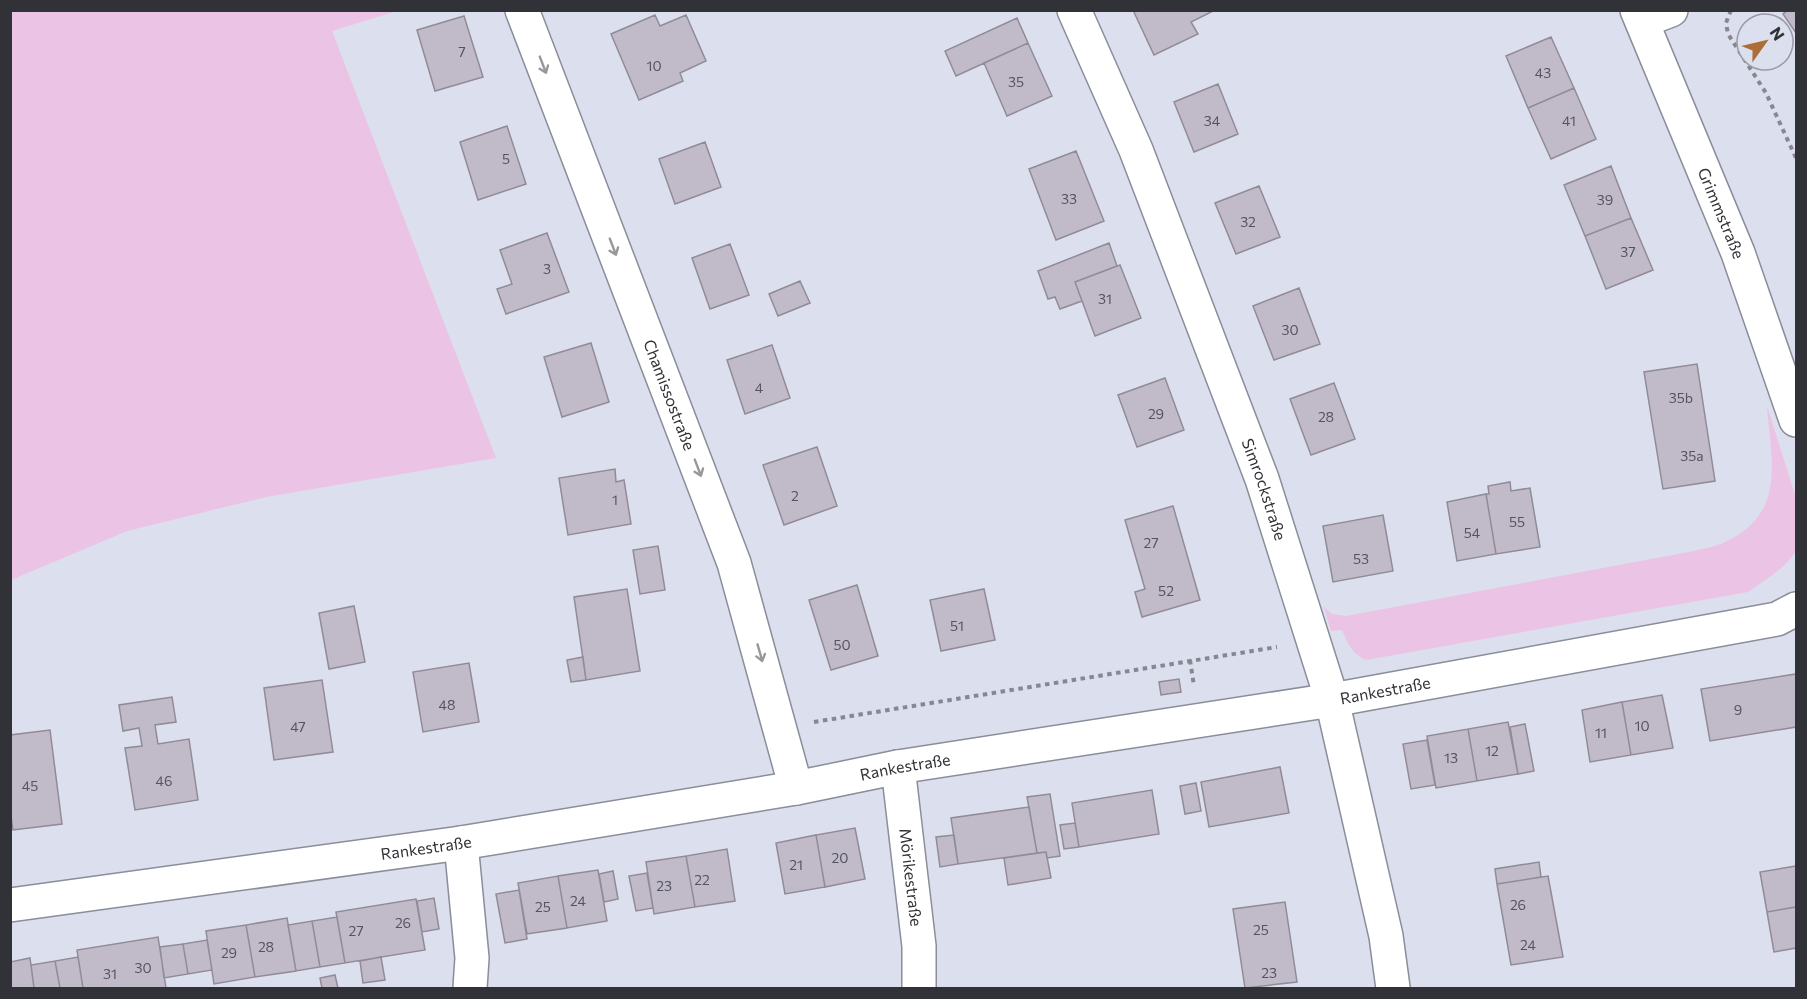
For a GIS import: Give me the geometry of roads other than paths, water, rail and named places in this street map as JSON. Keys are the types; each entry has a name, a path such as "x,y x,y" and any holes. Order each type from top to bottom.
{"street":[{"name":"Chamissostraße","path":"522,10 734,563 796,788"},
{"name":"Simrockstraße","path":"1074,10 1136,150 1258,468 1332,700 1386,936 1393,988"},
{"name":"Grimmstraße","path":"1650,14 1797,420"},
{"name":"Rankestraße","path":"10,905 461,843 796,788 898,767 1332,700 1776,618 1797,609"},
{"name":"Mörikestraße","path":"898,767 919,946 919,988"},
{"path":"461,843 472,958 470,988"}]}
